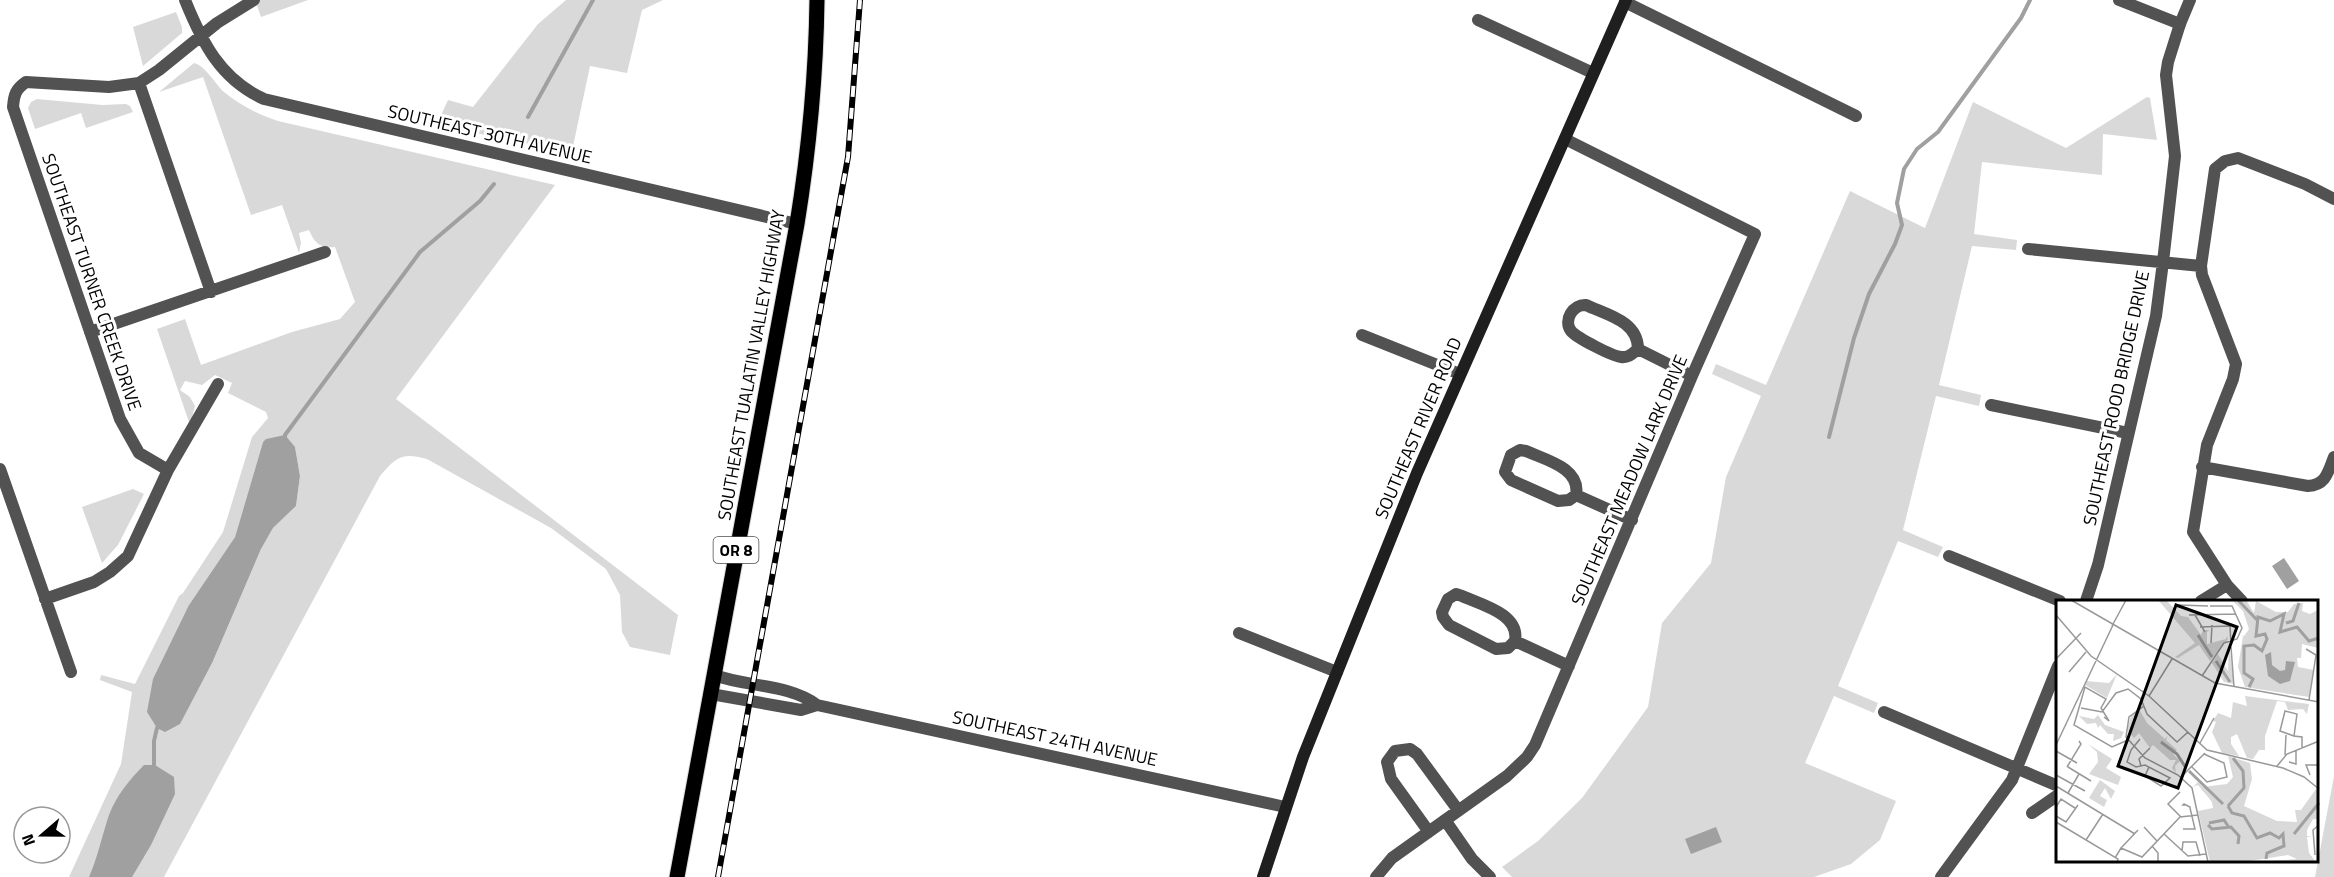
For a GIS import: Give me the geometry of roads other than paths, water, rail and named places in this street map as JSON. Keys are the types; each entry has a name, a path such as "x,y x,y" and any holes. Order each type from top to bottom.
{"main road":[{"name":"SOUTHEAST TUALATIN VALLEY HIGHWAY","path":"677,877 797,224 813,89 817,0"},
{"name":"SOUTHEAST RIVER ROAD","path":"1263,877 1285,807 1336,672 1460,374 1626,1"}],"street":[{"name":"SOUTHEAST 30TH AVENUE","path":"185,0 210,54 232,80 254,95 278,104 797,224"},
{"path":"212,292 139,83 159,70 200,36 254,0"},
{"path":"2119,0 2180,24"},
{"name":"SOUTHEAST ROOD BRIDGE DRIVE","path":"2086,600 2098,565 2156,316 2175,156 2166,75 2180,24 2190,0"},
{"path":"1626,1 1856,116"},
{"path":"1478,20 1593,73"},
{"name":"SOUTHEAST TURNER CREEK DRIVE","path":"139,83 109,87 26,81 17,88 13,107 120,419 139,453 168,470"},
{"name":"SOUTHEAST MEADOW LARK DRIVE","path":"1376,877 1392,858 1507,776 1527,757 1569,666 1692,375 1755,234 1565,139"},
{"path":"2241,600 2227,585 2193,532 2207,445 2233,379 2236,364 2202,275 2201,266 2215,169 2225,161 2238,158 2305,184 2334,199"},
{"path":"2028,249 2201,266"},
{"path":"90,332 325,252"},
{"path":"1581,304 1586,305 1628,325 1636,335 1638,349 1631,355 1619,357 1577,336 1569,328 1568,321 1573,309 1581,304"},
{"path":"1362,334 1460,374"},
{"path":"1638,349 1692,375"},
{"path":"45,599 94,582 110,572 128,555 168,470 218,384"},
{"path":"1992,405 2128,434"},
{"path":"1520,450 1526,451 1569,471 1576,480 1576,495 1569,500 1558,501 1511,480 1505,472 1511,455 1520,450"},
{"path":"2202,467 2317,486 2324,481 2334,457"},
{"path":"0,469 71,672"},
{"path":"1576,495 1632,520"},
{"path":"1949,556 2058,600"},
{"path":"2203,600 2227,585"},
{"path":"1456,594 1508,618 1515,627 1515,641 1508,648 1496,649 1449,625 1442,612 1448,599 1456,594"},
{"path":"1239,633 1336,672"},
{"path":"1515,641 1569,666"},
{"path":"1945,876 2000,798 2016,768 2056,671"},
{"name":"SOUTHEAST 24TH AVENUE","path":"714,675 803,695 817,705 1285,807"},
{"name":"SOUTHEAST 24TH AVENUE","path":"711,694 801,710 817,705"},
{"path":"1884,712 2056,785"},
{"path":"1429,832 1391,779 1387,762 1395,751 1410,749 1417,754 1458,810"},
{"path":"2032,813 2056,796"},
{"path":"1445,820 1467,852 1490,877"}],"waterway":[{"path":"528,117 593,0"},
{"path":"1829,437 1854,338 1869,294 1895,244 1902,225 1897,203 1904,169 1917,149 1938,132 2021,18 2030,0"},
{"path":"285,439 285,435 420,252 480,201 494,184"},
{"path":"154,767 154,741 157,728 160,726"}],"railway":[{"path":"718,877 848,157 860,0"}]}
